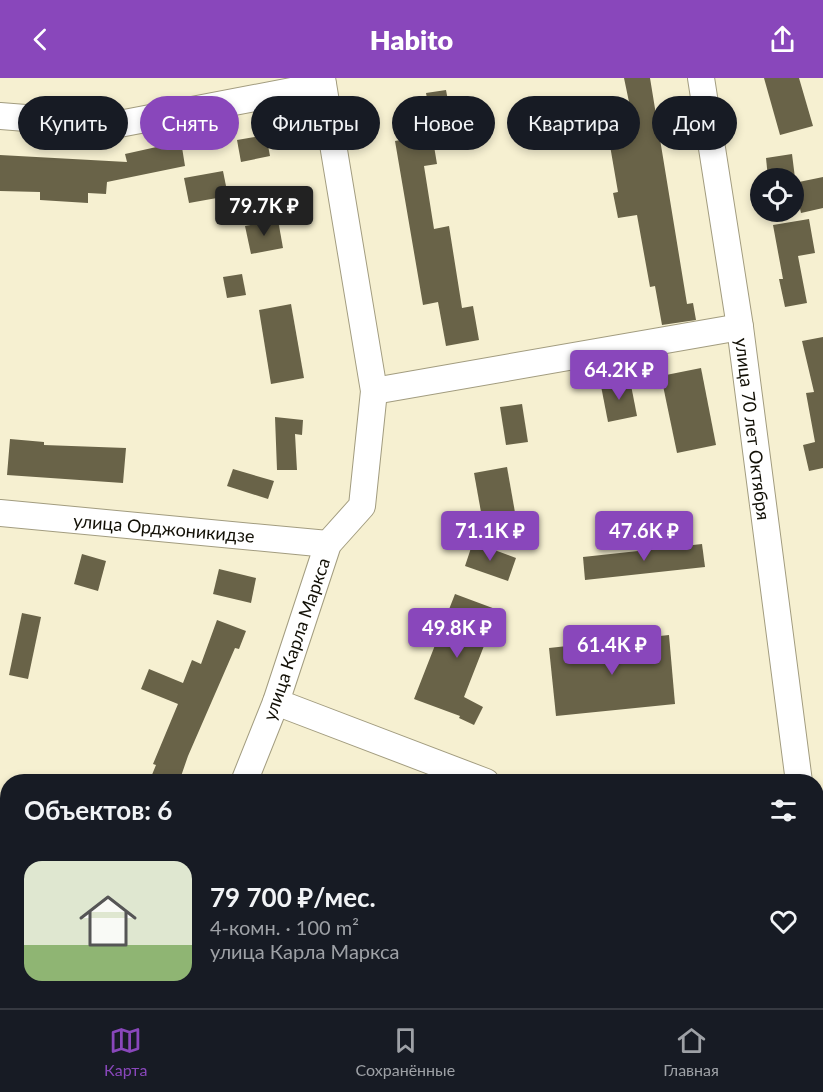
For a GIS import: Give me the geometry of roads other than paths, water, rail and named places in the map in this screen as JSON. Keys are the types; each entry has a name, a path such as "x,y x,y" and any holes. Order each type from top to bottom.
{"street":[{"name":"улица 70 лет Октября","path":"701,78 740,327 797,774"},
{"path":"0,116 114,125 322,82"},
{"name":"улица Карла Маркса","path":"247,774 276,702 328,544 362,506 374,391 322,82"},
{"path":"374,391 740,327"},
{"name":"улица Орджоникидзе","path":"0,513 328,544"},
{"path":"276,702 465,774"}]}
